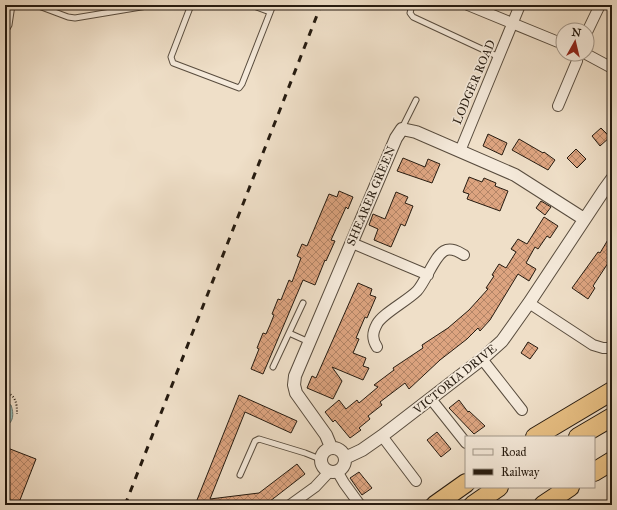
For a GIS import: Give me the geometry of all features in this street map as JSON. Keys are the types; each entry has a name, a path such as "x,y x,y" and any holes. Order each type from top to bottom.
{"highway":[{"path":"537,436 612,391"},
{"path":"580,436 612,417"},
{"path":"595,471 612,461"},
{"path":"435,505 465,484"},
{"path":"473,505 498,488"},
{"path":"543,505 568,488"}],"street":[{"path":"468,5 555,41"},
{"name":"LODGER ROAD","path":"460,151 520,5"},
{"path":"592,22 600,5"},
{"path":"595,59 612,68"},
{"path":"558,106 577,62"},
{"path":"404,125 416,132 515,175 584,219"},
{"name":"SHEARER GREEN","path":"331,447 326,435 298,397 295,390 295,376 396,138 404,125"},
{"name":"VICTORIA DRIVE","path":"345,458 362,450 431,399 482,359 506,336 530,303 584,219 612,180"},
{"path":"352,243 428,275"},
{"path":"377,347 372,338 378,322 421,286 440,254 446,250 458,252 464,255"},
{"path":"530,303 593,345 603,348 612,348"},
{"path":"482,359 522,410"},
{"path":"431,399 465,442"},
{"path":"382,436 416,481"},
{"path":"290,505 316,487 333,472 344,466 344,453 336,447 331,447 323,451 320,459 321,464 324,469 333,472 344,483 360,505"}],"lane":[{"path":"5,32 9,25 12,5"},
{"path":"36,5 68,17 75,18 153,5"},
{"path":"191,5 171,57 173,63 240,88 273,5"},
{"path":"251,5 270,12"},
{"path":"412,5 410,13 413,17 499,57"},
{"path":"404,125 416,100"},
{"path":"273,366 303,303"},
{"path":"289,333 309,342"},
{"path":"240,475 255,441 259,439 320,459"}],"path":[{"path":"5,392 10,393 14,397 17,405 17,414"}],"water":[{"path":"5,403 11,405 13,415 10,423 5,427"}],"building":[{"path":"601,128 610,137 600,146 592,136"},
{"path":"488,134 507,143 502,155 483,146"},
{"path":"519,139 543,153 544,152 555,160 548,170 512,150"},
{"path":"576,149 586,159 577,168 567,158"},
{"path":"403,158 425,167 428,159 440,164 432,183 397,171"},
{"path":"469,177 482,182 484,178 496,183 495,186 508,191 500,211 467,199 469,194 463,192"},
{"path":"339,191 353,197 348,209 346,207 331,240 335,241 326,261 325,260 315,285 303,280 263,374 251,369 259,349 257,348 263,333 266,334 274,315 272,314 278,299 281,300 289,280 292,282 301,258 297,256 302,244 307,246 329,194 337,197"},
{"path":"396,192 408,197 405,203 413,206 405,226 401,224 391,247 374,240 378,229 369,225 373,214 385,219"},
{"path":"541,201 551,207 545,215 536,208"},
{"path":"544,217 558,226 550,238 547,236 538,249 535,247 526,263 536,269 529,281 518,274 490,320 480,331 478,328 409,389 405,383 380,402 382,405 368,416 370,419 359,428 361,430 350,438 335,420 333,422 325,412 339,400 346,409 357,400 359,403 378,387 374,385 394,370 393,368 423,348 422,345 448,328 469,310 488,289 486,288 494,276 492,275 499,264 506,268 516,252 511,249 518,239 527,244"},
{"path":"612,233 612,257 593,286 595,288 588,299 572,288 598,252 600,253"},
{"path":"358,283 372,289 370,295 376,297 356,338 359,339 353,353 366,358 363,366 369,368 363,380 332,367 342,381 333,399 307,388 312,376 316,378"},
{"path":"528,342 538,348 530,359 521,353"},
{"path":"239,395 297,421 291,433 245,412 210,499 259,493 297,464 305,474 265,505 210,505 210,500 208,505 195,505"},
{"path":"459,400 468,412 469,411 485,426 474,434 449,408"},
{"path":"437,432 451,449 441,457 427,440"},
{"path":"5,447 36,459 18,505 5,505"},
{"path":"359,472 372,488 362,495 350,478"}],"railway":[{"path":"125,505 321,5"}]}
